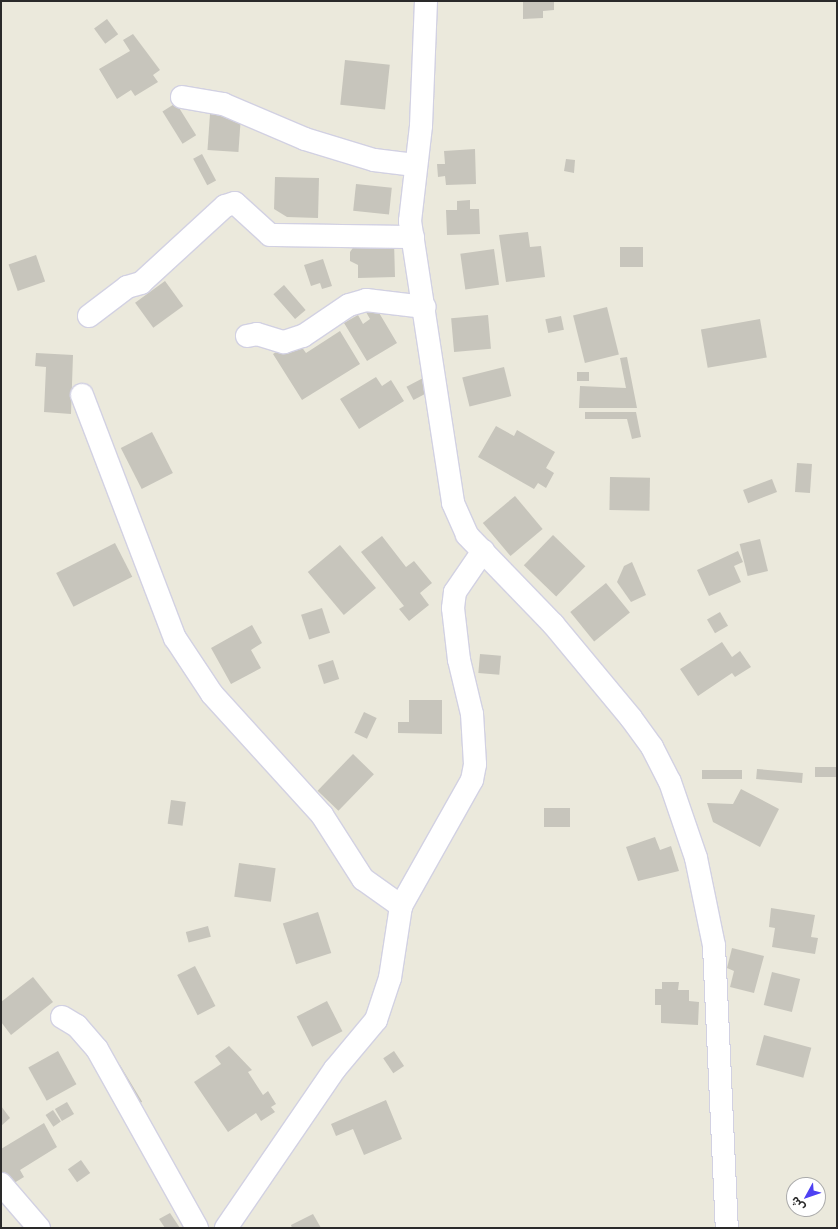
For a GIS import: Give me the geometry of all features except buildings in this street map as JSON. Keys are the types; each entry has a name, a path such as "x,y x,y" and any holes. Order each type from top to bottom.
{"street":[{"path":"426,1 421,126 415,165 410,221 425,306 449,487 459,518 483,551 553,624 631,718 652,747 670,782 696,858 714,946 727,1228"},
{"path":"182,97 223,104 305,138 374,160 415,165"},
{"path":"90,316 127,286 141,283 225,206 235,203 270,234 413,237"},
{"path":"247,336 257,334 284,342 303,336 349,305 366,300 425,306"},
{"path":"82,395 175,638 212,694 322,815 363,880 401,906"},
{"path":"226,1228 335,1069 376,1020 390,978 401,906 472,780 475,764 472,714 459,660 453,608 455,592 483,551"},
{"path":"62,1017 77,1026 97,1049 197,1228"},
{"path":"1,1184 39,1228"}]}
